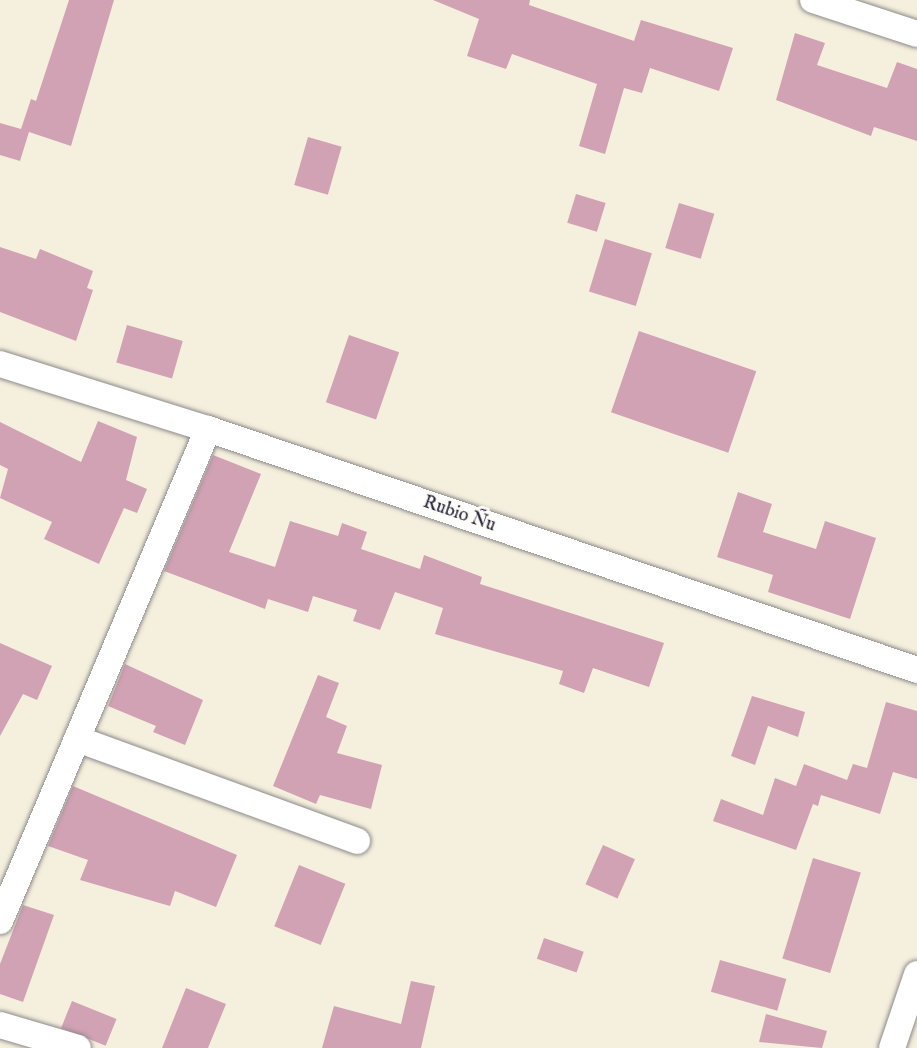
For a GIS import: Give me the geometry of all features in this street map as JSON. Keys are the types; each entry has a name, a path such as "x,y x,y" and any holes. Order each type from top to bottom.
{"street":[{"path":"813,0 917,34"},
{"name":"Rubio Ñu","path":"0,364 208,429 917,670"},
{"path":"0,921 208,429"},
{"path":"77,739 357,841"},
{"path":"892,1048 917,974"},
{"path":"0,1025 78,1048"}],"building":[{"path":"69,0 114,0 71,146 29,132 20,161 0,155 0,123 21,129 31,99 36,101"},
{"path":"433,0 530,0 529,5 634,41 641,20 733,48 719,91 650,68 642,93 624,88 605,154 579,146 597,84 512,54 506,69 467,56 479,19"},
{"path":"795,33 825,43 817,65 887,88 897,62 917,69 917,141 874,127 871,136 776,100"},
{"path":"308,137 342,147 328,195 294,185"},
{"path":"576,194 606,203 597,232 567,223"},
{"path":"679,203 714,214 701,259 665,248"},
{"path":"605,239 652,253 636,306 589,292"},
{"path":"0,247 36,259 40,249 93,271 87,288 93,290 76,341 0,312"},
{"path":"127,325 183,341 172,378 116,362"},
{"path":"639,331 756,371 728,453 611,412"},
{"path":"349,335 399,352 376,419 326,402"},
{"path":"98,421 137,437 126,480 147,489 137,513 124,508 99,564 44,539 52,522 0,498 8,469 0,465 0,422 81,462"},
{"path":"213,455 261,474 229,552 275,567 290,521 338,536 342,523 367,532 361,549 420,569 424,555 482,577 480,584 664,643 649,687 593,668 584,693 559,684 563,671 435,634 443,608 395,592 380,630 353,621 357,610 313,596 308,612 268,599 265,609 164,571"},
{"path":"738,492 772,504 763,532 816,549 825,521 876,538 850,619 768,592 773,575 717,557"},
{"path":"0,643 52,666 37,700 23,694 0,736"},
{"path":"125,664 203,700 185,745 153,732 156,726 108,706"},
{"path":"318,675 339,683 326,717 347,726 337,753 382,765 371,809 320,795 316,804 273,786"},
{"path":"752,696 805,712 798,737 768,726 755,765 731,756"},
{"path":"886,702 917,711 917,779 893,772 880,814 821,795 818,806 813,804 796,850 713,821 721,799 763,815 775,778 796,786 804,764 847,780 853,764 867,768"},
{"path":"73,786 237,855 216,907 175,891 170,906 80,880 88,860 48,846"},
{"path":"603,845 635,859 617,899 586,884"},
{"path":"813,858 861,873 830,973 782,958"},
{"path":"299,865 345,884 321,945 274,926"},
{"path":"23,905 54,915 23,1002 0,994 0,964"},
{"path":"544,938 584,952 577,972 537,959"},
{"path":"720,960 786,979 777,1011 711,992"},
{"path":"411,981 435,986 421,1048 322,1048 334,1006 401,1024"},
{"path":"186,988 226,1004 208,1048 162,1048"},
{"path":"72,1001 117,1019 106,1046 61,1028"},
{"path":"766,1014 827,1031 822,1048 759,1042"}]}
